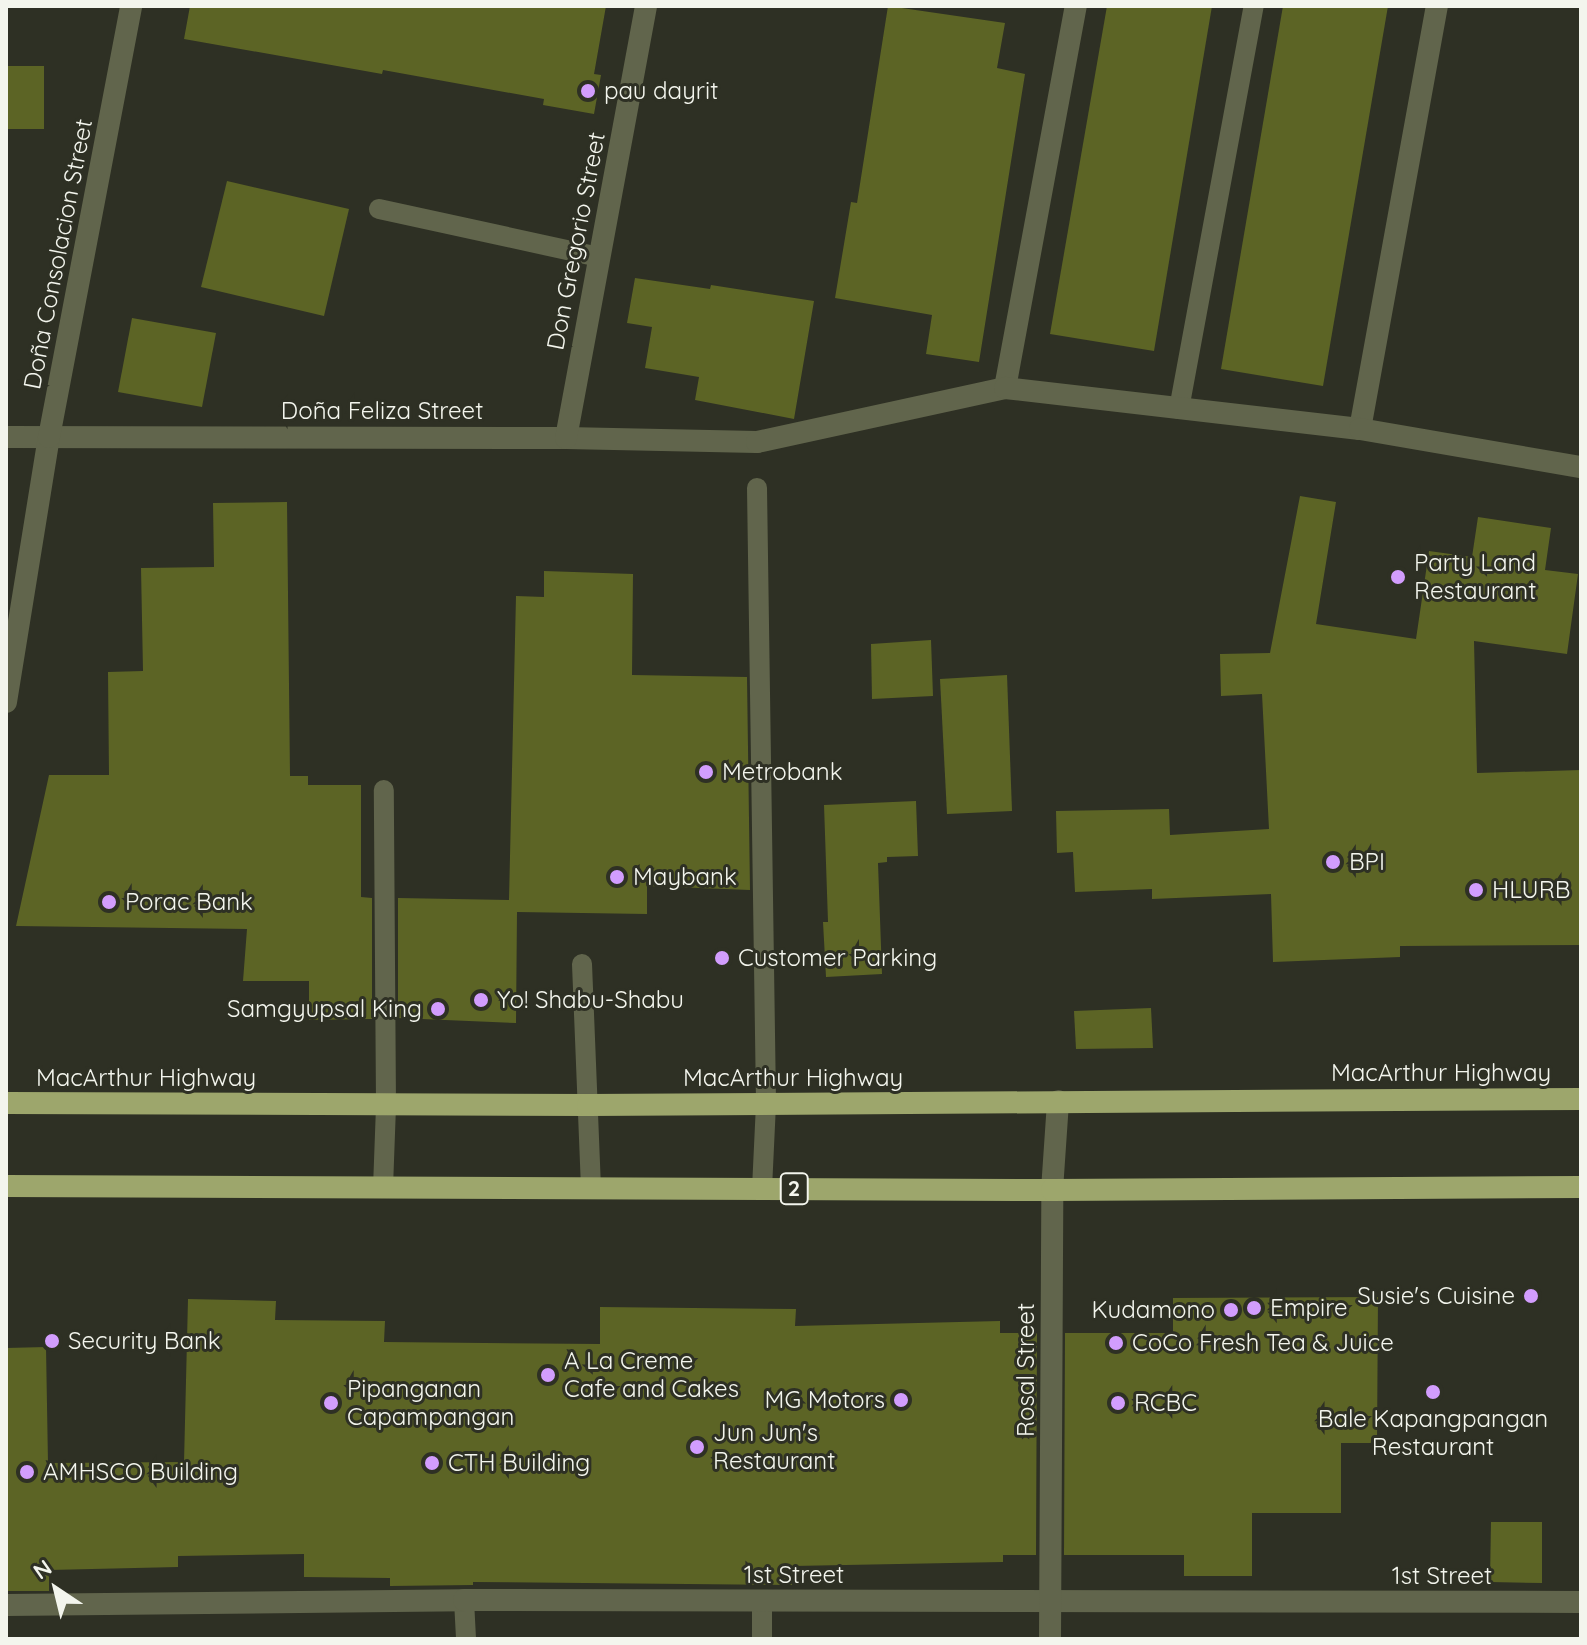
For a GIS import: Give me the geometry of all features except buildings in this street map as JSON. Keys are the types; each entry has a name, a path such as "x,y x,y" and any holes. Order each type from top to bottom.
{"highway":[{"name":"MacArthur Highway","path":"6,1103 588,1105 1581,1099"},
{"name":"2","path":"6,1186 1052,1190 1581,1187"}],"street":[{"name":"Doña Consolacion Street","path":"6,702 49,437 131,6"},
{"name":"Don Gregorio Street","path":"566,438 646,6"},
{"path":"1005,388 1076,6"},
{"path":"1360,429 1437,6"},
{"name":"Doña Feliza Street","path":"6,437 566,438 757,442 1005,388 1360,429 1581,467"},
{"name":"Rosal Street","path":"1050,1639 1052,1190 1058,1101"},
{"name":"1st Street","path":"6,1605 464,1600 1581,1602"}],"lane":[{"path":"1179,409 1254,6"},
{"path":"379,209 599,257"},
{"path":"757,488 766,1104 762,1189"},
{"path":"383,1188 386,1105 384,790"},
{"path":"582,964 591,1189"},
{"path":"464,1600 466,1639"},
{"path":"762,1600 762,1639"}],"place":[{"name":"pau dayrit","path":"588,91"},
{"name":"Party Land Restaurant","path":"1398,577"},
{"name":"Metrobank","path":"706,772"},
{"name":"BPI","path":"1333,862"},
{"name":"Maybank","path":"617,877"},
{"name":"HLURB","path":"1476,890"},
{"name":"Porac Bank","path":"109,902"},
{"name":"Customer Parking","path":"722,958"},
{"name":"Yo! Shabu-Shabu","path":"481,1000"},
{"name":"Samgyupsal King","path":"438,1009"},
{"name":"Susie's Cuisine","path":"1531,1296"},
{"name":"Empire","path":"1254,1308"},
{"name":"Kudamono","path":"1231,1310"},
{"name":"Security Bank","path":"52,1341"},
{"name":"CoCo Fresh Tea & Juice","path":"1116,1343"},
{"name":"A La Creme Cafe and Cakes","path":"548,1375"},
{"name":"Bale Kapangpangan Restaurant","path":"1433,1392"},
{"name":"MG Motors","path":"901,1400"},
{"name":"Pipanganan Capampangan","path":"331,1403"},
{"name":"RCBC","path":"1118,1403"},
{"name":"Jun Jun's Restaurant","path":"697,1447"},
{"name":"CTH Building","path":"432,1463"},
{"name":"AMHSCO Building","path":"27,1472"}]}
